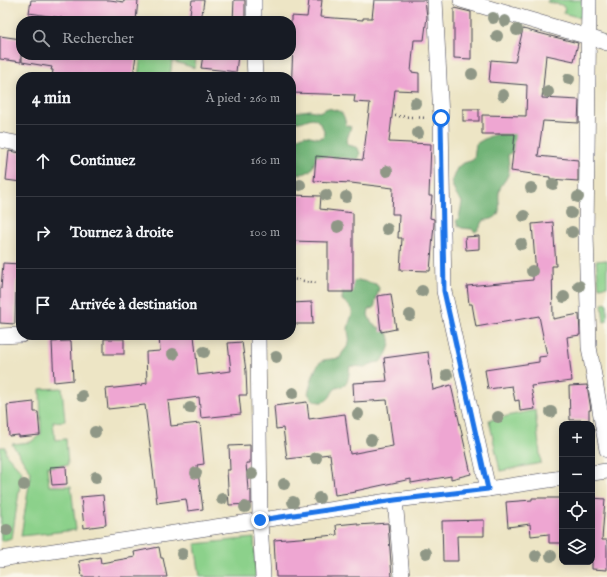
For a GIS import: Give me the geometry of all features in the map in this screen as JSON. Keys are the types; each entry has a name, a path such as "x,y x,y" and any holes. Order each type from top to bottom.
{"street":[{"path":"254,0 254,16"},
{"path":"435,0 441,118 444,291 488,489"},
{"path":"461,0 607,43"},
{"path":"589,0 586,232 589,347 607,450"},
{"path":"254,60 255,72"},
{"path":"0,140 16,143"},
{"path":"0,336 16,334"},
{"path":"258,340 260,520 263,577"},
{"path":"595,473 607,471"},
{"path":"0,559 395,500 488,489 559,478"},
{"path":"395,500 402,577"}],"path":[{"path":"395,116 431,118"},
{"path":"296,280 317,283"}],"green space":[{"path":"548,0 582,0 583,17 581,18 563,13 565,9 562,5 547,2"},
{"path":"140,60 196,60 195,68 172,61 171,72 139,72"},
{"path":"328,108 341,112 346,125 351,127 346,142 349,145 358,148 360,154 357,164 318,160 308,172 302,174 296,174 296,139 305,135 319,138 323,137 324,132 322,126 313,118 301,122 296,122 296,112 310,110 319,112"},
{"path":"516,132 518,147 508,155 509,172 501,186 497,216 484,220 479,229 475,232 472,229 458,226 456,221 459,218 462,202 456,195 451,182 457,168 461,164 474,159 476,144 495,135"},
{"path":"607,260 607,286 599,287 596,261"},
{"path":"358,280 376,284 379,288 374,308 369,309 368,315 372,324 388,334 390,337 390,345 385,357 380,362 365,367 350,366 346,384 335,389 330,397 323,402 317,402 308,393 313,375 318,365 324,360 340,358 349,343 348,330 352,311 351,308 342,300 343,289 344,285"},
{"path":"607,303 607,321 604,322 602,304"},
{"path":"62,388 65,421 53,422 55,440 66,439 68,465 47,467 49,486 71,486 76,530 21,536 31,472 12,444 31,442 41,434 40,389"},
{"path":"535,410 541,463 500,471 489,420"},
{"path":"0,447 5,447 6,454 22,472 12,538 1,541"},
{"path":"254,538 256,577 200,577 195,544"}],"building":[{"path":"31,0 110,0 124,2 124,0 138,0 136,16 49,16 29,13"},
{"path":"192,0 204,0 202,16 190,16"},
{"path":"234,0 245,0 245,16 233,16"},
{"path":"309,0 322,0 320,17 363,20 363,18 372,18 374,0 425,0 427,17 424,40 414,40 411,72 419,73 419,91 395,90 389,142 431,144 429,196 432,196 430,218 434,219 434,224 430,271 400,270 402,238 398,238 399,214 392,214 393,188 351,183 314,181 316,156 363,160 370,103 354,102 355,95 296,93 296,72 292,72 292,60 296,60 296,16 307,17"},
{"path":"454,8 471,12 471,59 454,58"},
{"path":"523,29 578,43 574,61 546,55 542,98 579,100 578,123 543,121 538,156 578,160 578,181 550,179 550,177 511,171 515,134 482,134 482,115 526,116 527,85 489,82 491,60 515,62"},
{"path":"0,36 16,38 16,60 21,60 21,62 0,59"},
{"path":"22,60 135,60 134,72 53,72 53,70 51,70 52,67 22,62"},
{"path":"202,60 237,60 236,72 201,68"},
{"path":"463,109 479,109 479,121 463,121"},
{"path":"9,151 16,152 16,181 6,180"},
{"path":"296,195 321,196 320,209 353,213 353,292 328,292 328,242 296,241"},
{"path":"553,222 556,266 552,266 553,319 579,314 580,335 567,337 572,381 531,386 535,409 520,411 519,400 515,401 512,386 488,389 485,370 539,362 539,357 547,356 539,316 476,327 472,304 469,304 467,286 533,280 533,274 536,274 532,224"},
{"path":"479,236 479,249 466,250 465,237"},
{"path":"3,263 16,264 15,324 0,323"},
{"path":"391,294 396,329 381,332 377,296"},
{"path":"312,302 313,324 296,324 296,303"},
{"path":"104,340 124,340 124,354 104,354"},
{"path":"159,340 194,340 198,375 231,371 228,343 242,342 246,371 247,395 239,395 241,414 201,418 199,397 168,401 171,426 200,423 204,464 197,465 203,509 188,511 186,499 157,503 145,405 108,409 106,389 142,385 147,383 146,352 160,351"},
{"path":"71,341 73,380 54,382 52,342"},
{"path":"428,352 433,390 451,385 471,474 451,479 451,476 411,483 411,479 355,491 356,492 335,495 330,454 287,459 283,428 276,429 274,406 307,402 309,419 345,414 350,454 393,446 387,400 354,402 353,383 387,381 384,358"},
{"path":"587,385 591,410 589,410 589,420 570,420 569,386"},
{"path":"34,402 34,412 38,412 40,435 19,437 19,435 9,436 7,405"},
{"path":"250,445 250,463 246,463 248,490 251,490 251,504 229,505 227,470 230,470 229,446"},
{"path":"66,466 67,484 52,485 50,467"},
{"path":"103,495 106,525 84,528 81,497"},
{"path":"532,498 559,498 559,543 549,543 549,534 531,536 530,524 508,527 506,502 532,500"},
{"path":"595,498 605,499 602,540 607,540 607,570 592,569 592,565 595,565"},
{"path":"484,520 484,536 457,536 458,561 443,561 442,521"},
{"path":"357,523 357,525 388,523 392,577 276,577 274,540 337,535 336,525"},
{"path":"159,547 167,577 82,577 79,561 100,557 101,563 135,557 134,552"}],"route":[{"path":"260,520 395,500 488,489 444,291 441,118"}]}
